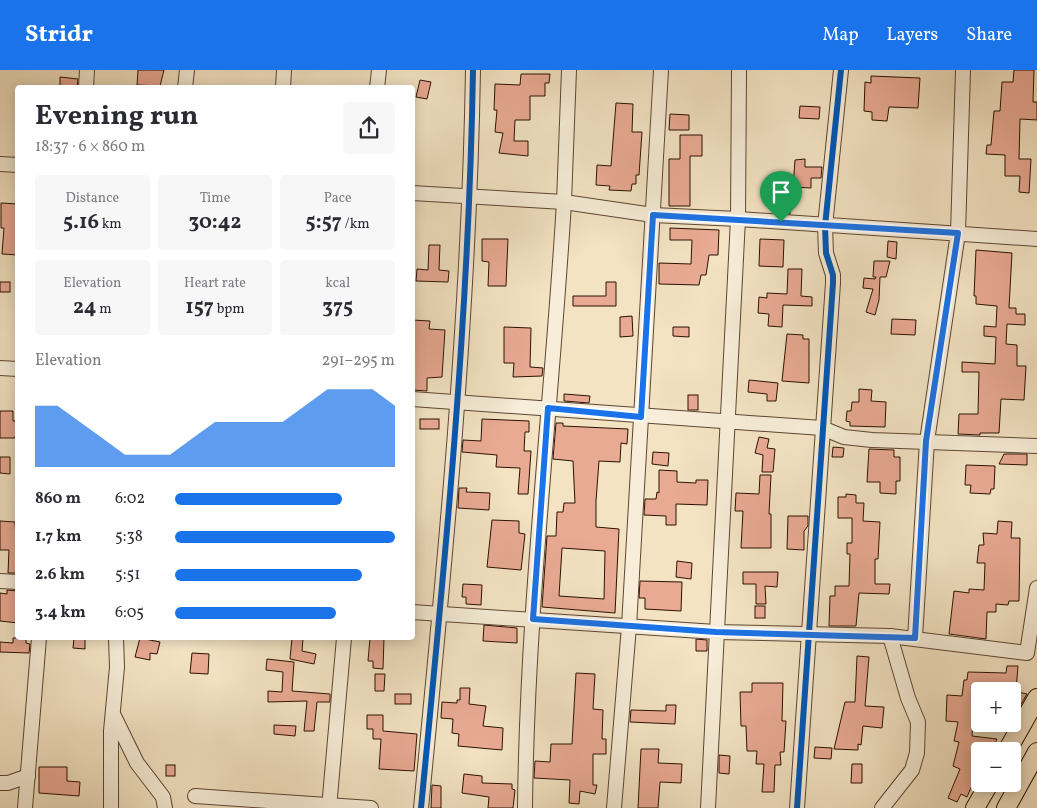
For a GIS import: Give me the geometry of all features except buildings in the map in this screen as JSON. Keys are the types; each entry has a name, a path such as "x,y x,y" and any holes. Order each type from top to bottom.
{"main road":[{"path":"1012,742 1037,698"},
{"path":"1006,808 1037,752"},
{"path":"975,808 984,792"}],"street":[{"path":"86,85 87,70"},
{"path":"185,85 187,70"},
{"path":"283,85 284,70"},
{"path":"377,85 379,70"},
{"path":"421,808 458,403 471,195 473,70"},
{"path":"525,808 526,740 533,619 564,202 568,70"},
{"path":"614,808 628,626 662,70"},
{"path":"708,808 726,422 738,219 739,70"},
{"path":"796,808 833,275 826,253 824,226 841,70"},
{"path":"915,638 926,441 958,233 962,70"},
{"path":"0,164 15,165"},
{"path":"415,193 564,202 653,215 1037,239"},
{"path":"0,368 15,369"},
{"path":"415,399 548,408 641,417 822,428 844,436 872,440 1037,446"},
{"path":"0,581 15,582"},
{"path":"415,612 716,632 809,636 890,636 1027,653 1037,588"},
{"path":"882,808 912,770 918,746 918,722 908,698 890,636"},
{"path":"25,808 39,640"},
{"path":"111,808 112,713 117,667 116,640"},
{"path":"329,806 344,640"},
{"path":"112,713 137,763 163,797 164,808"},
{"path":"0,783 8,783 28,776"},
{"path":"195,796 371,808"}],"cycle path":[{"path":"421,808 447,532 461,347 471,163 473,70"},
{"path":"797,808 833,283 833,275 826,253 825,226 841,70"}],"route":[{"path":"653,215 781,222 958,233 926,441 915,638 716,632 533,619 548,408 641,417 653,215"}]}
